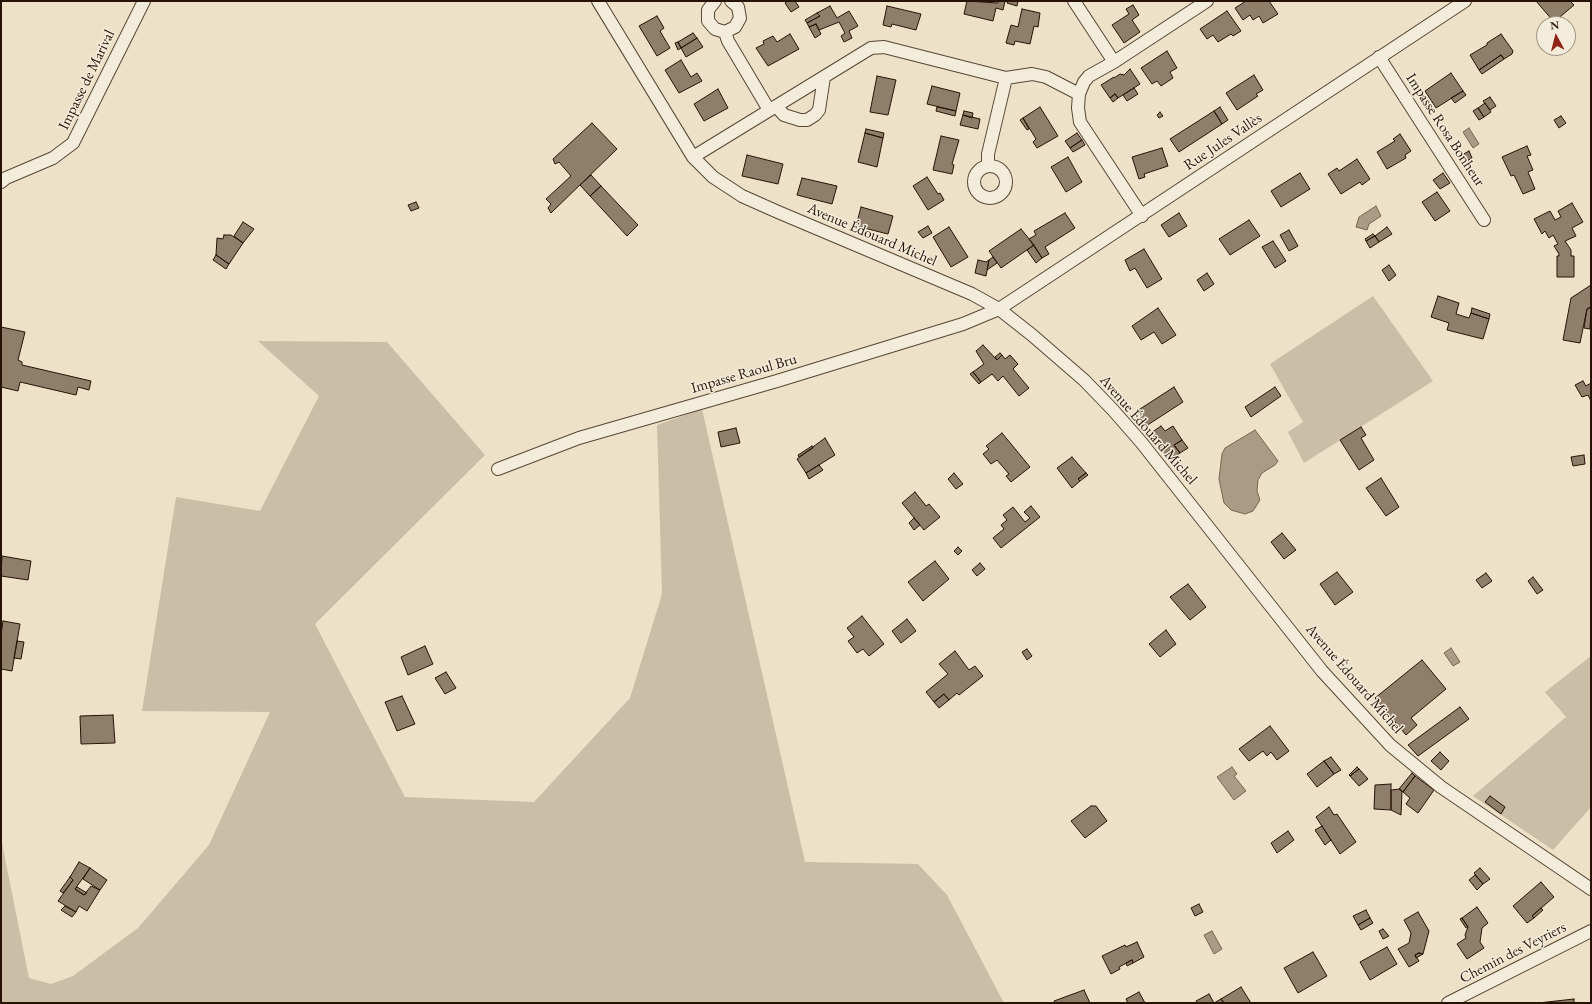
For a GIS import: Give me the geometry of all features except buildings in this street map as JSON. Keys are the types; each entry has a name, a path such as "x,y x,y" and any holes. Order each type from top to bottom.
{"street":[{"name":"Impasse de Marival","path":"1,182 6,178 53,158 73,143 144,1"},
{"name":"Avenue Édouard Michel","path":"598,1 693,157 713,177 742,196 972,294 999,309 1078,375 1113,410 1141,442 1322,671 1390,746 1441,787 1591,889"},
{"path":"716,1 708,10 708,21 715,29 725,32 735,27 740,18 738,7 731,1"},
{"path":"1074,1 1114,62"},
{"name":"Rue Jules Vallès","path":"999,309 1142,216 1465,1"},
{"path":"1142,216 1080,122 1078,108 1079,94 1084,82 1089,76 1114,62 1200,3"},
{"path":"725,32 728,41 772,108 784,115 800,120 807,120 815,115 819,110 824,77"},
{"path":"693,157 871,48 884,47 1006,78 1032,74 1046,77 1079,94"},
{"name":"Impasse Rosa Bonheur","path":"1379,57 1484,220"},
{"path":"988,166 988,154 1006,78"},
{"name":"Impasse Raoul Bru","path":"498,470 579,438 770,383 941,331 999,309"},
{"name":"Chemin des Veyriers","path":"1448,1003 1591,931"}],"shaded area":[{"path":"1469,128 1479,144 1473,148 1463,132"},
{"path":"1376,206 1381,216 1369,224 1367,230 1356,227 1359,217"},
{"path":"1373,296 1433,381 1304,463 1288,432 1303,422 1270,364"},
{"path":"258,341 387,342 485,455 315,624 405,797 534,802 630,698 662,594 657,425 702,409 805,862 918,864 947,895 1004,1003 1,1003 1,838 29,978 51,984 73,976 138,928 209,845 270,712 142,711 176,497 260,511 319,396"},
{"path":"1255,430 1278,461 1275,465 1262,473 1258,480 1257,491 1260,500 1253,511 1245,514 1231,510 1224,503 1219,479 1222,454 1225,448"},
{"path":"1451,648 1460,662 1453,666 1444,653"},
{"path":"1591,656 1591,807 1553,850 1473,796 1566,717 1545,692"},
{"path":"1232,767 1237,774 1234,776 1246,791 1234,800 1217,777"},
{"path":"1212,931 1222,949 1214,954 1204,935"}]}
